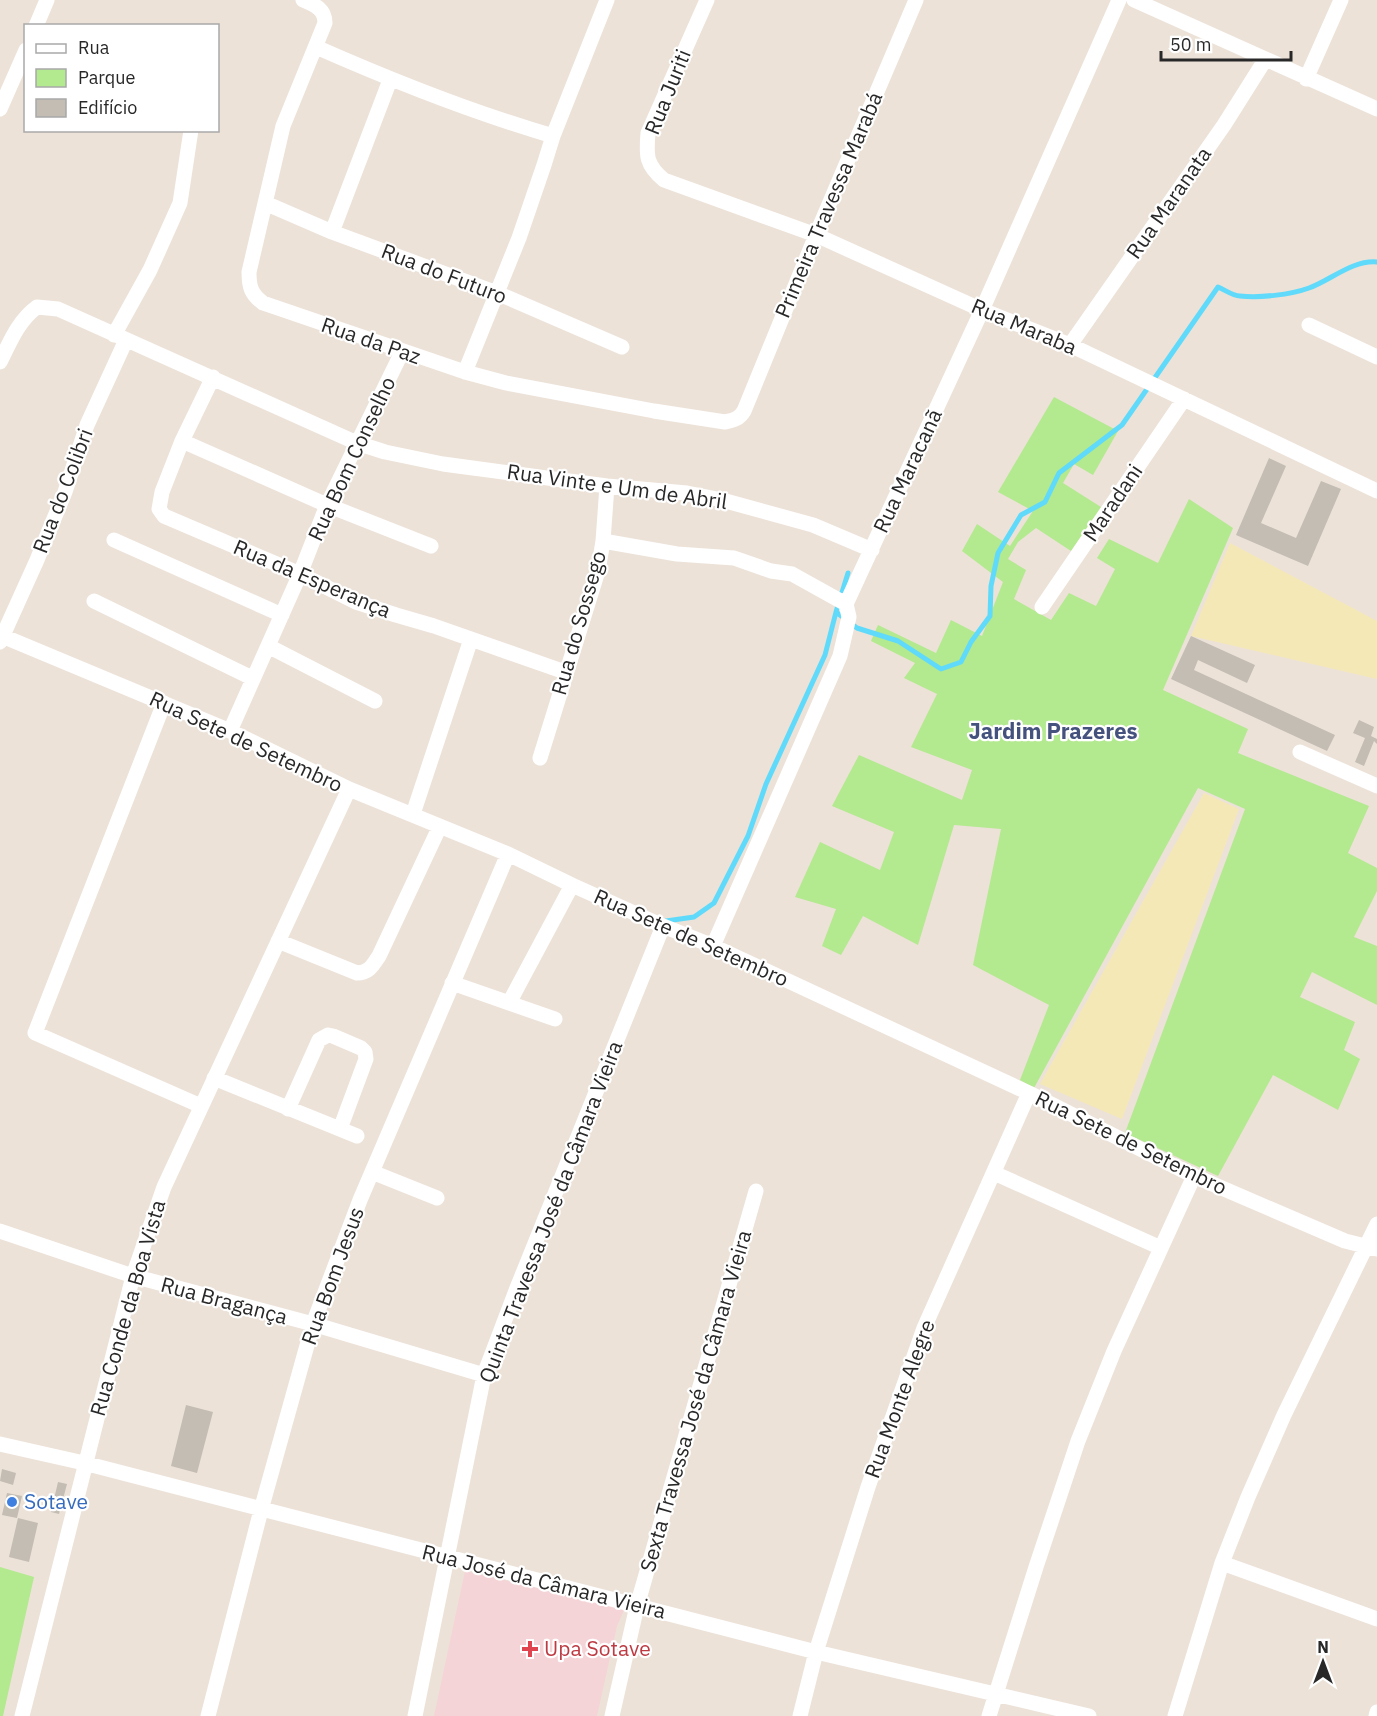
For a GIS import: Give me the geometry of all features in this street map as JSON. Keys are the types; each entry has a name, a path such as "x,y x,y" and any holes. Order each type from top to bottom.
{"street":[{"path":"37,24 47,0"},
{"name":"Rua da Paz","path":"303,0 322,11 325,23 283,126 249,272 249,287 254,296 263,303 402,352 506,383 698,419 724,422 735,420 744,411"},
{"path":"465,372 530,210 553,136 607,0"},
{"name":"Rua Juriti","path":"664,180 652,170 646,154 648,133 707,0"},
{"name":"Primeira Travessa Marabá","path":"744,411 916,0"},
{"name":"Rua Maracanã","path":"713,946 840,656 849,617 846,604 982,310 1119,0"},
{"path":"1134,0 1377,109"},
{"path":"1306,79 1341,0"},
{"path":"316,47 390,80 494,118 553,136"},
{"path":"0,109 24,55"},
{"name":"Rua Maranata","path":"1070,345 1224,125 1265,60"},
{"path":"332,232 390,80"},
{"name":"Rua do Colibri","path":"1,637 53,522 120,337 180,203 191,132"},
{"name":"Rua Maraba","path":"664,180 816,236 982,310 1070,345 1377,491"},
{"name":"Rua do Futuro","path":"266,203 332,232 497,293 622,347"},
{"path":"0,362 17,328 28,314 37,307 58,309 357,443"},
{"path":"1309,325 1377,357"},
{"name":"Rua Bom Conselho","path":"230,731 300,574 327,505 402,352"},
{"path":"213,377 182,441 327,505 431,546"},
{"name":"Maradani","path":"1042,607 1184,399"},
{"name":"Rua da Esperança","path":"182,441 159,503 159,509 164,516 300,574 356,602 565,672"},
{"name":"Rua Vinte e Um de Abril","path":"357,443 386,452 443,464 607,486 687,493 722,500 813,525 872,550"},
{"name":"Rua do Sossego","path":"540,758 565,672 591,600 603,541 607,486"},
{"path":"114,540 282,615"},
{"path":"603,541 677,554 734,558 771,571 792,574 846,604"},
{"path":"94,601 252,678"},
{"name":"Rua Sete de Setembro","path":"1,637 230,731 349,789 413,813 508,854 663,926 713,946 1029,1093 1194,1176 1345,1241 1371,1248"},
{"path":"413,813 471,639"},
{"path":"268,646 375,701"},
{"path":"164,703 35,1033 201,1106"},
{"path":"1300,752 1377,786"},
{"name":"Rua Conde da Boa Vista","path":"22,1716 133,1276 164,1187 349,789"},
{"path":"278,941 357,974 364,974 378,956 440,826"},
{"name":"Rua Bom Jesus","path":"208,1716 261,1510 313,1324 372,1172 508,854"},
{"path":"509,1004 572,885"},
{"name":"Quinta Travessa José da Câmara Vieira","path":"415,1716 484,1375 663,926"},
{"path":"452,983 555,1019"},
{"path":"288,1109 319,1040 333,1036 361,1048 365,1052 366,1059 340,1129"},
{"path":"214,1078 357,1136"},
{"name":"Rua Monte Alegre","path":"800,1716 816,1652 868,1487 924,1328 1029,1093"},
{"path":"372,1172 438,1197"},
{"path":"994,1173 1161,1248"},
{"path":"989,1716 1078,1441 1114,1351 1194,1176"},
{"name":"Sexta Travessa José da Câmara Vieira","path":"612,1716 637,1606 756,1191"},
{"path":"1175,1716 1222,1563 1284,1416 1371,1248 1377,1224"},
{"name":"Rua Bragança","path":"0,1231 133,1276 313,1324 484,1375"},
{"name":"Rua José da Câmara Vieira","path":"0,1444 84,1463 816,1652 1089,1716"},
{"path":"1222,1563 1377,1619"}],"shaded area":[{"name":"Upa Sotave","path":"465,1571 625,1608 617,1626 597,1716 434,1716"}],"green space":[{"path":"1054,397 1118,431 1093,475 1074,464 1063,483 1101,507 1071,551 1036,528 1018,542 1008,559 1026,570 1014,599 1051,620 1069,593 1096,606 1115,569 1097,558 1109,539 1158,563 1189,499 1233,528 1163,690 1248,729 1238,753 1369,806 1348,853 1377,868 1377,891 1354,937 1377,946 1377,1005 1312,972 1300,997 1355,1022 1344,1050 1360,1059 1338,1110 1273,1075 1218,1176 1125,1133 1245,809 1198,788 1034,1088 1020,1080 1049,1005 973,965 1001,829 954,825 918,945 863,916 841,955 822,946 836,909 795,897 820,842 880,870 894,832 832,806 859,755 962,800 972,770 911,747 937,694 904,678 915,663 871,641 878,625 936,653 951,620 982,636 1003,582 962,551 977,524 1010,546 1033,511 998,492"},
{"path":"0,1567 34,1577 3,1716 0,1716"}],"sand":[{"path":"1230,543 1377,621 1377,679 1191,636"},
{"path":"1204,793 1239,809 1122,1119 1040,1084"}],"building":[{"path":"1269,458 1286,466 1261,523 1296,538 1321,481 1341,489 1308,566 1236,535"},
{"path":"1191,636 1255,665 1247,683 1198,660 1194,670 1335,735 1327,751 1171,679"},
{"path":"1359,720 1374,727 1371,736 1377,739 1377,744 1374,741 1364,766 1355,762 1365,738 1353,733"},
{"path":"186,1405 213,1412 197,1473 171,1466"},
{"path":"2,1469 16,1473 13,1485 0,1481"},
{"path":"58,1482 67,1484 59,1514 51,1512"},
{"path":"7,1493 22,1496 17,1518 2,1515"},
{"path":"18,1518 38,1523 29,1562 9,1557"}],"waterway":[{"path":"848,573 836,612 857,628 898,641 941,669 961,662 971,642 990,616 991,586 998,553 1021,515 1045,502 1059,473 1122,425 1218,287 1237,296 1256,297 1284,294 1317,285 1359,264 1377,262"},
{"path":"666,921 694,917 714,903 748,836 766,784 825,655 836,612"}],"place":[{"name":"Sotave","path":"12,1502"},
{"name":"Upa Sotave","path":"530,1649"}],"district":[{"name":"Jardim Prazeres","path":"1053,731"}]}
